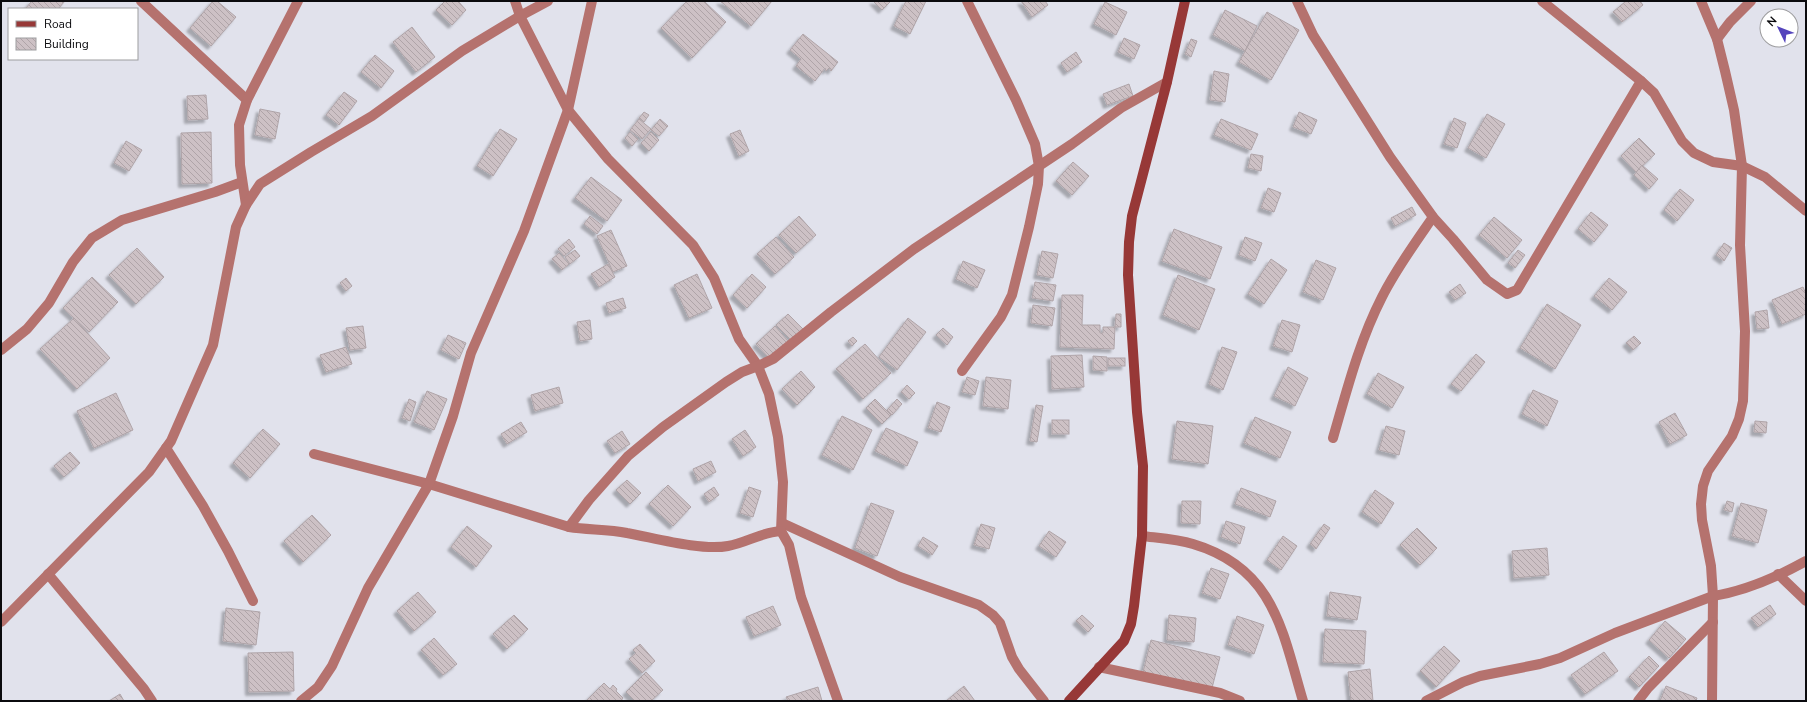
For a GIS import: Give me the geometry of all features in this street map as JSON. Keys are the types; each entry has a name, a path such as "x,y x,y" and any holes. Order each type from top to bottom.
{"street":[{"path":"141,1 247,100"},
{"path":"246,205 240,166 239,125 247,100 298,1"},
{"path":"515,1 520,16 568,110 608,159 693,245 714,278 739,339 758,366 769,394 778,437 784,482 782,527 789,545 801,597 838,701"},
{"path":"1,622 149,472 171,441 213,345 236,227 246,205 260,184 372,116 462,51 548,1"},
{"path":"301,701 318,688 332,666 368,588 429,484 453,416 471,353 524,231 568,110 592,1"},
{"path":"962,371 1001,318 1012,295 1038,184 1039,166 1035,144 1016,100 967,1"},
{"path":"1069,701 1124,641 1131,624 1135,600 1142,536 1143,466 1137,412 1128,275 1129,242 1132,216 1167,82 1185,1"},
{"path":"1297,1 1313,35 1386,151 1433,217 1487,280 1507,294 1517,290 1642,81"},
{"path":"1542,1 1642,81 1654,93 1682,140 1694,153 1713,162 1742,166 1765,177 1806,211"},
{"path":"1701,1 1717,39 1734,110 1742,166 1740,245 1745,331 1743,401 1739,419 1732,436 1708,471 1703,486 1701,504 1702,520 1711,566 1713,596 1712,701"},
{"path":"1717,39 1730,22 1751,1"},
{"path":"569,527 628,456 644,442 726,382 742,372 773,358 914,249 966,216 1072,144 1121,108 1167,82"},
{"path":"1,350 26,329 49,303 73,262 92,238 122,220 215,192 242,182"},
{"path":"1333,438 1357,355 1368,326 1382,296 1398,269 1433,217"},
{"path":"166,448 203,506 253,601"},
{"path":"314,454 429,484 569,527 626,533 707,548 728,546 782,527 900,577 980,605 994,615 1000,623 1012,657 1019,669 1044,701"},
{"path":"1142,536 1192,544 1214,552 1230,560 1264,591 1280,624 1303,701"},
{"path":"1426,701 1464,682 1480,676 1540,664 1560,658 1615,633 1713,596 1751,587 1806,561"},
{"path":"48,574 144,689 152,701"},
{"path":"1778,574 1806,601"},
{"path":"1638,701 1648,688 1713,622"},
{"path":"1099,667 1220,693 1240,701"}],"building":[{"path":"32,1 65,1 59,8 26,8"},
{"path":"213,1 217,1 236,17 211,46 190,28"},
{"path":"445,1 458,1 466,10 452,25 436,10"},
{"path":"687,1 704,1 726,22 692,58 661,28"},
{"path":"720,1 772,1 751,26"},
{"path":"873,1 891,1 882,10"},
{"path":"906,1 926,1 910,34 894,26"},
{"path":"1021,1 1045,1 1048,5 1032,17"},
{"path":"1626,1 1640,1 1643,5 1622,22 1613,12"},
{"path":"1105,2 1127,12 1116,35 1094,24"},
{"path":"1225,10 1257,26 1245,51 1213,35"},
{"path":"1267,12 1299,30 1271,80 1239,62"},
{"path":"412,27 435,57 416,72 393,42"},
{"path":"803,34 838,62 831,71 829,68 826,71 825,68 815,81 796,66 801,59 790,50"},
{"path":"1124,38 1140,45 1134,59 1118,52"},
{"path":"1191,39 1197,41 1191,57 1185,54"},
{"path":"1076,52 1082,62 1067,72 1061,63"},
{"path":"375,55 394,71 381,88 361,72"},
{"path":"1214,71 1229,74 1225,102 1210,100"},
{"path":"1129,84 1133,96 1107,105 1103,94"},
{"path":"344,92 357,101 339,125 326,115"},
{"path":"206,95 208,119 188,120 187,96"},
{"path":"260,109 280,113 275,139 255,135"},
{"path":"644,112 649,115 644,122 639,118"},
{"path":"1299,112 1317,120 1311,134 1293,127"},
{"path":"1487,114 1505,124 1486,158 1468,148"},
{"path":"1454,118 1466,123 1457,148 1444,144"},
{"path":"639,119 651,129 642,139 630,130"},
{"path":"660,119 668,126 659,136 651,130"},
{"path":"1221,119 1258,134 1251,150 1214,135"},
{"path":"500,129 517,139 493,176 477,166"},
{"path":"740,130 749,151 739,156 730,134"},
{"path":"211,132 212,183 182,184 181,133"},
{"path":"630,132 638,139 632,146 625,138"},
{"path":"651,132 659,140 649,151 641,143"},
{"path":"1639,138 1655,154 1636,172 1621,156"},
{"path":"126,141 142,150 129,171 114,163"},
{"path":"1251,154 1263,156 1261,171 1248,168"},
{"path":"1073,162 1089,176 1072,195 1056,181"},
{"path":"1642,165 1658,179 1649,189 1634,175"},
{"path":"591,177 622,200 607,221 575,198"},
{"path":"1268,188 1281,193 1274,212 1261,208"},
{"path":"1680,189 1694,200 1677,221 1664,210"},
{"path":"1412,207 1416,215 1395,226 1391,218"},
{"path":"1591,212 1608,225 1594,242 1578,229"},
{"path":"590,216 603,226 597,234 584,224"},
{"path":"799,216 816,235 796,253 779,235"},
{"path":"1494,217 1522,240 1507,258 1479,235"},
{"path":"1174,229 1222,247 1210,279 1162,261"},
{"path":"611,230 627,266 613,272 597,236"},
{"path":"776,237 794,257 775,274 757,254"},
{"path":"1245,237 1262,243 1255,261 1239,255"},
{"path":"569,239 575,247 564,256 558,249"},
{"path":"1724,243 1732,248 1724,261 1716,255"},
{"path":"137,248 164,277 136,304 109,275"},
{"path":"575,250 580,256 570,264 565,257"},
{"path":"1518,250 1525,255 1515,268 1508,263"},
{"path":"1042,251 1058,254 1053,278 1037,275"},
{"path":"559,253 569,264 562,270 552,259"},
{"path":"1271,259 1287,270 1264,304 1248,294"},
{"path":"1316,260 1336,268 1323,300 1303,292"},
{"path":"963,261 985,270 977,288 956,279"},
{"path":"608,264 615,277 599,287 591,274"},
{"path":"697,274 712,308 689,318 674,285"},
{"path":"752,274 766,287 747,308 733,295"},
{"path":"1178,275 1215,289 1199,330 1163,315"},
{"path":"92,277 118,302 89,332 63,308"},
{"path":"346,278 352,286 346,291 340,283"},
{"path":"1609,278 1627,292 1612,310 1594,296"},
{"path":"1035,282 1056,285 1053,301 1032,298"},
{"path":"1460,284 1466,293 1455,300 1449,292"},
{"path":"1803,287 1806,294 1806,314 1782,324 1772,300"},
{"path":"1062,295 1083,295 1082,325 1100,325 1100,333 1103,333 1103,327 1115,327 1114,349 1060,347"},
{"path":"623,298 626,308 609,313 606,303"},
{"path":"1547,304 1581,325 1555,369 1520,348"},
{"path":"1033,305 1055,308 1052,326 1031,323"},
{"path":"1767,310 1769,328 1757,329 1755,312"},
{"path":"788,314 803,329 792,341 776,325"},
{"path":"1116,314 1121,314 1121,327 1115,327"},
{"path":"74,318 110,358 77,389 40,349"},
{"path":"908,318 926,332 897,370 879,357"},
{"path":"590,320 592,339 580,341 577,322"},
{"path":"1282,320 1300,325 1292,352 1273,346"},
{"path":"363,326 366,348 350,350 346,328"},
{"path":"775,326 788,341 769,358 756,344"},
{"path":"943,328 953,337 947,345 936,335"},
{"path":"448,335 466,343 459,359 441,350"},
{"path":"1634,336 1641,343 1633,350 1626,343"},
{"path":"853,337 857,341 852,346 848,341"},
{"path":"865,344 891,373 863,399 836,369"},
{"path":"346,347 352,364 326,372 320,355"},
{"path":"1222,347 1237,352 1223,390 1209,384"},
{"path":"1476,354 1485,362 1461,391 1451,384"},
{"path":"1082,355 1084,387 1052,389 1051,356"},
{"path":"1093,356 1107,357 1107,371 1093,370"},
{"path":"1108,358 1125,358 1125,366 1108,366"},
{"path":"1288,367 1308,378 1295,406 1274,396"},
{"path":"801,371 815,387 797,405 782,389"},
{"path":"1378,373 1404,387 1392,408 1367,394"},
{"path":"967,377 979,381 975,395 962,392"},
{"path":"986,377 1011,380 1008,409 983,406"},
{"path":"907,385 915,393 909,399 901,392"},
{"path":"559,387 563,403 535,411 531,395"},
{"path":"1533,390 1558,401 1547,426 1522,414"},
{"path":"427,391 447,399 434,430 414,422"},
{"path":"116,393 133,430 94,448 77,411"},
{"path":"409,399 416,402 410,421 402,418"},
{"path":"875,399 891,415 882,424 866,408"},
{"path":"897,399 902,404 892,415 887,410"},
{"path":"937,402 950,407 941,432 928,428"},
{"path":"1036,405 1043,406 1037,442 1030,441"},
{"path":"1675,413 1687,435 1670,444 1659,422"},
{"path":"842,416 872,430 853,470 822,455"},
{"path":"1255,417 1291,432 1280,458 1244,443"},
{"path":"1052,420 1069,420 1069,434 1052,434"},
{"path":"1177,421 1213,426 1208,464 1172,459"},
{"path":"1755,421 1767,422 1766,433 1754,432"},
{"path":"521,422 527,432 507,444 501,434"},
{"path":"1386,426 1405,431 1399,455 1379,450"},
{"path":"886,428 918,442 907,466 875,451"},
{"path":"263,429 280,444 250,478 233,463"},
{"path":"745,430 756,447 743,456 732,439"},
{"path":"622,431 630,444 615,453 607,441"},
{"path":"70,452 80,463 64,477 54,466"},
{"path":"711,461 716,472 698,481 693,469"},
{"path":"627,480 641,493 630,504 616,490"},
{"path":"668,485 691,507 673,526 649,504"},
{"path":"714,487 719,495 709,502 704,494"},
{"path":"749,487 761,491 753,517 740,513"},
{"path":"1241,488 1276,501 1270,517 1235,504"},
{"path":"1375,490 1394,503 1381,524 1362,512"},
{"path":"1182,501 1201,501 1200,524 1181,523"},
{"path":"1727,501 1734,503 1732,512 1724,510"},
{"path":"871,503 894,511 877,556 855,548"},
{"path":"1741,503 1767,510 1758,543 1732,536"},
{"path":"312,515 331,535 303,562 284,541"},
{"path":"1226,521 1245,527 1240,544 1221,537"},
{"path":"981,524 995,528 989,549 974,545"},
{"path":"1324,524 1330,528 1316,549 1310,544"},
{"path":"467,526 492,546 476,567 451,547"},
{"path":"1417,528 1437,548 1420,565 1400,545"},
{"path":"1049,531 1066,542 1056,557 1039,546"},
{"path":"1283,536 1297,546 1281,570 1267,560"},
{"path":"923,537 938,546 932,555 918,546"},
{"path":"1547,548 1549,575 1514,578 1512,551"},
{"path":"1211,568 1229,574 1220,599 1202,593"},
{"path":"418,592 436,612 414,631 397,611"},
{"path":"1330,592 1361,597 1357,620 1327,616"},
{"path":"1770,605 1776,614 1758,627 1751,618"},
{"path":"773,606 781,625 754,636 746,617"},
{"path":"226,608 260,612 256,645 223,641"},
{"path":"514,615 528,629 507,649 493,634"},
{"path":"1082,615 1094,626 1088,632 1076,621"},
{"path":"1169,615 1196,618 1194,642 1167,640"},
{"path":"1237,616 1264,625 1254,654 1228,645"},
{"path":"1665,621 1686,639 1669,658 1649,640"},
{"path":"1325,629 1366,631 1364,664 1323,662"},
{"path":"434,638 457,664 443,675 421,650"},
{"path":"1151,640 1220,657 1212,688 1143,672"},
{"path":"640,644 655,661 642,673 629,659 636,653 633,650"},
{"path":"1444,646 1460,661 1436,687 1420,671"},
{"path":"293,652 294,691 249,692 248,653"},
{"path":"1604,652 1618,671 1585,694 1571,675"},
{"path":"1649,656 1659,666 1639,687 1629,677"},
{"path":"1370,669 1373,701 1351,701 1348,672"},
{"path":"646,672 663,690 651,701 635,701 626,692"},
{"path":"604,683 610,689 613,685 617,689 616,691 623,698 621,701 586,701"},
{"path":"964,686 975,701 946,701"},
{"path":"1666,686 1697,698 1696,701 1660,701"},
{"path":"818,687 822,701 788,701 786,697"},
{"path":"120,694 124,701 109,701"}]}
